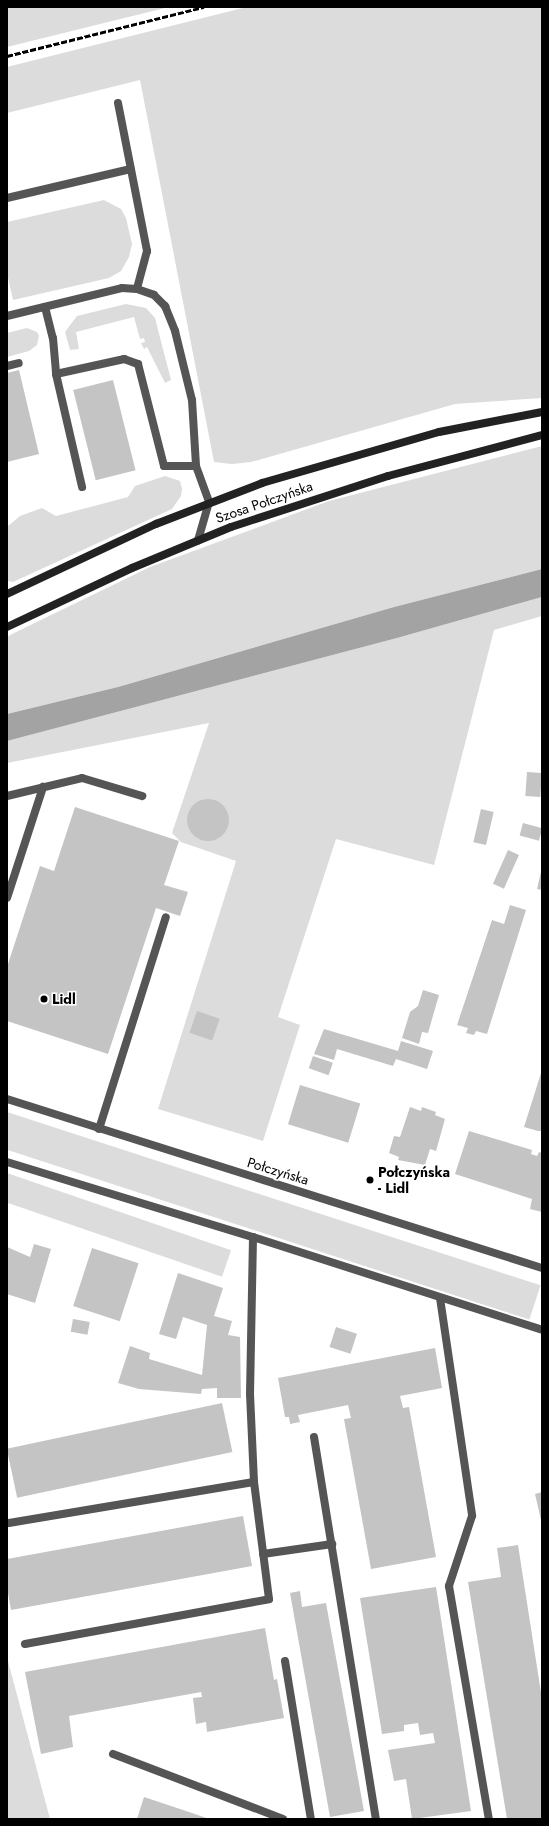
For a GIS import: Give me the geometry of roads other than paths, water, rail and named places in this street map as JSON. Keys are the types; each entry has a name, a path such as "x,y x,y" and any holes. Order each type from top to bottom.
{"main road":[{"name":"Szosa Połczyńska","path":"7,594 208,502 339,459 482,422 542,412"},
{"name":"Szosa Połczyńska","path":"7,627 132,568 198,540 352,486 542,435"}],"street":[{"path":"118,103 147,251 137,289"},
{"path":"7,198 131,169"},
{"path":"7,316 122,288 137,289 154,296 165,306 175,331 192,400 196,466 208,502 198,540"},
{"path":"45,307 53,338 56,374 82,487"},
{"path":"56,374 124,359 132,360 141,370 164,466 196,466"},
{"path":"7,366 20,363"},
{"path":"7,796 82,778 142,796"},
{"path":"7,898 43,787"},
{"path":"99,1129 166,917"},
{"name":"Połczyńska","path":"7,1099 542,1268"},
{"path":"7,1162 253,1237 542,1330"},
{"path":"25,1644 268,1599 254,1482 250,1394 253,1237"},
{"path":"440,1298 472,1516 449,1586 489,1819"},
{"path":"314,1437 376,1819"},
{"path":"9,1523 254,1482"},
{"path":"263,1554 332,1544"},
{"path":"285,1661 311,1819"},
{"path":"113,1754 283,1819"}],"railway":[{"path":"7,56 204,7"}],"place":[{"name":"Lidl","path":"44,999"},
{"name":"Połczyńska - Lidl","path":"370,1180"}]}
